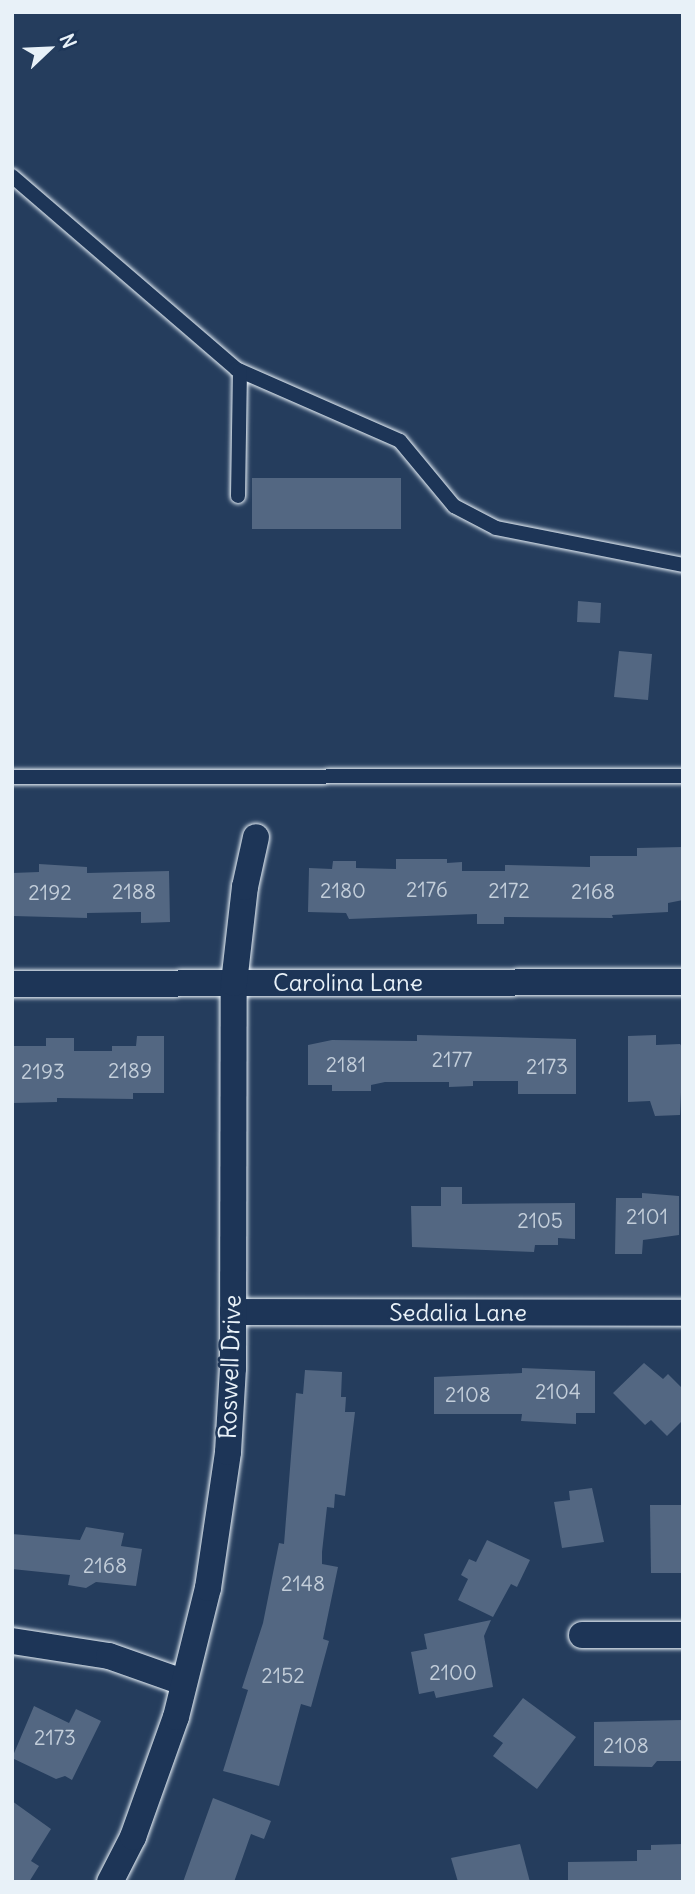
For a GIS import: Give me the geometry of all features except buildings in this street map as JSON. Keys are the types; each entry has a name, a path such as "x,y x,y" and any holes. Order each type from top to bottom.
{"street":[{"name":"Roswell Drive","path":"110,1882 133,1837 168,1743 208,1588 228,1452 233,1312 234,984 245,887 256,837"},
{"name":"Carolina Lane","path":"12,984 683,982"},
{"name":"Sedalia Lane","path":"233,1312 683,1313"},
{"path":"582,1634 683,1635"},
{"path":"12,1641 109,1656 183,1682"}],"lane":[{"path":"12,176 240,371 400,441 454,506 496,528 683,565"},
{"path":"238,496 240,371"},
{"path":"12,777 683,776"}]}
